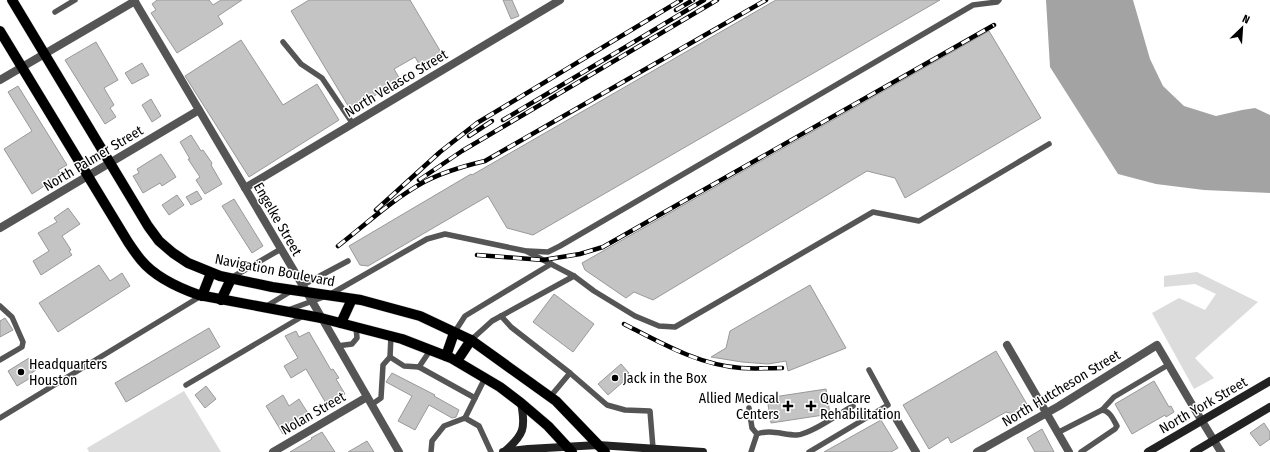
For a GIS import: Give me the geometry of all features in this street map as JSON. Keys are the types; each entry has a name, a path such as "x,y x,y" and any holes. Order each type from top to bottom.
{"main road":[{"name":"Navigation Boulevard","path":"12,0 148,226 160,241 173,253 212,273 231,278 352,299 420,316 471,340 556,401 601,448"},
{"path":"0,31 128,242 141,261 158,275 202,296 321,318 391,336 431,349 457,361 521,403 548,426 570,450"},
{"path":"202,296 212,273"},
{"path":"221,300 231,278"},
{"path":"341,324 352,299"},
{"path":"446,356 454,333"},
{"path":"457,361 471,340"},
{"name":"North York Street","path":"1148,452 1270,381"},
{"path":"503,452 516,441 522,431 523,421 521,403"},
{"path":"1194,452 1270,407"},
{"path":"503,452 601,448 652,448 703,452"}],"street":[{"path":"0,80 134,0"},
{"name":"Engelke Street","path":"134,0 281,249 301,289 321,318 399,452"},
{"name":"North Velasco Street","path":"245,188 560,0"},
{"name":"North Palmer Street","path":"0,228 199,110"},
{"path":"1007,345 1069,452"},
{"name":"North Hutcheson Street","path":"977,452 1059,406 1157,345 1168,365"},
{"path":"1168,365 1221,452"},
{"name":"Nolan Street","path":"272,452 367,397"},
{"path":"897,420 916,452"}],"lane":[{"path":"55,12 75,0"},
{"path":"284,312 329,295 427,239 444,234 526,251 548,252 973,5 997,2 999,0"},
{"path":"283,42 301,64 322,78 353,124"},
{"path":"526,251 574,276 594,291 635,316 659,326 675,327 873,212 919,221 1049,144"},
{"path":"231,278 281,249"},
{"path":"264,308 301,289 348,261"},
{"path":"454,333 465,316 551,264"},
{"path":"471,340 492,321 574,276"},
{"path":"0,418 202,296"},
{"path":"0,306 12,317 23,342 22,347 0,360"},
{"path":"186,385 305,315"},
{"path":"501,316 511,327 570,373 607,405 625,410 650,412 652,448"},
{"path":"337,346 352,344 357,338 356,327"},
{"path":"371,405 381,398 383,365 390,356 391,336"},
{"path":"419,367 431,349"},
{"path":"390,356 404,366 419,367 475,398"},
{"path":"1057,432 1102,410 1114,397 1168,365"},
{"path":"809,452 888,405 869,370"},
{"path":"550,397 570,373"},
{"path":"431,452 432,441 444,426 465,418 485,378"},
{"path":"757,434 766,431 800,435 853,406"},
{"path":"749,408 752,428 757,434"},
{"path":"1081,452 1116,429 1117,426 1111,416 1106,411 1102,410"},
{"path":"465,418 479,426 492,452"},
{"path":"751,452 757,434"}],"shaded area":[{"path":"1046,0 1133,0 1150,59 1163,86 1184,106 1216,116 1255,108 1270,115 1270,193 1204,190 1156,184 1118,174 1050,67"},
{"path":"1197,272 1258,302 1195,358 1214,378 1194,389 1152,313 1179,298 1205,310 1216,294 1195,284 1164,287 1164,276"},
{"path":"184,391 221,452 89,452 87,448"}],"building":[{"path":"157,0 209,0 213,5 221,0 242,0 218,16 223,24 177,53 151,13 156,10 152,4"},
{"path":"309,0 410,0 445,59 423,71 415,57 394,69 401,81 350,109 291,11"},
{"path":"503,0 512,0 519,16 511,19"},
{"path":"776,0 940,0 533,235 507,228 488,196 368,266 360,265 349,246 471,174 472,175"},
{"path":"989,31 1041,118 905,198 895,178 867,171 653,300 634,292 626,298 585,270 582,263"},
{"path":"241,40 283,105 317,84 339,120 249,177 185,76"},
{"path":"96,42 118,80 104,88 114,105 110,108 116,117 105,124 65,60"},
{"path":"142,63 149,75 132,84 125,73"},
{"path":"18,86 67,165 58,170 61,175 32,194 4,149 32,131 8,92"},
{"path":"151,99 161,116 152,122 142,105"},
{"path":"191,135 201,151 203,150 212,163 211,165 222,184 205,194 196,180 200,177 188,159 190,159 180,142"},
{"path":"161,154 176,177 162,186 160,183 143,193 133,176 139,173 137,169"},
{"path":"197,191 202,199 191,205 186,197"},
{"path":"177,195 184,205 169,215 162,205"},
{"path":"234,199 263,246 252,253 222,206"},
{"path":"68,208 80,224 62,236 71,250 69,251 72,255 41,275 33,261 49,251 38,233 57,222 54,218"},
{"path":"99,265 110,281 122,273 130,286 58,332 39,303"},
{"path":"810,285 846,348 788,371 786,361 768,364 711,357 726,348 730,331"},
{"path":"554,294 594,324 573,352 533,322"},
{"path":"5,318 13,330 0,337 0,321"},
{"path":"209,328 220,347 126,402 115,383"},
{"path":"296,331 299,337 309,332 331,370 333,369 339,378 336,379 345,394 327,405 306,369 291,378 284,366 298,358 285,336"},
{"path":"996,351 1028,406 1014,414 1006,412 951,443 948,437 929,449 903,405"},
{"name":"Headquarters Houston","path":"29,358 36,370 30,374 32,377 17,386 8,371"},
{"path":"621,364 629,373 623,379 624,381 608,395 598,384"},
{"path":"392,373 435,395 434,396 459,410 456,417 452,418 429,405 415,430 398,421 412,396 386,382"},
{"path":"1154,381 1169,407 1171,406 1174,412 1166,417 1165,415 1132,434 1115,404"},
{"path":"206,386 216,399 205,408 195,395"},
{"path":"826,389 830,414 771,423 767,398"},
{"path":"283,395 289,406 299,399 311,418 303,423 302,420 289,428 290,430 283,434 266,406"},
{"path":"881,420 898,448 891,452 824,452"},
{"path":"1264,423 1270,432 1270,439 1260,446 1250,433"},
{"path":"1042,429 1054,452 1035,452 1027,438"},
{"path":"322,432 335,452 290,452 312,439 311,438"},
{"path":"367,441 374,452 348,452"}],"railway":[{"path":"376,210 440,152 477,123 681,0"},
{"path":"676,10 693,0"},
{"path":"503,120 704,0"},
{"path":"419,180 462,151 717,0"},
{"path":"338,246 391,204 424,182 439,175 485,161 766,0"},
{"path":"477,255 543,260 580,254 603,247 994,25"},
{"path":"469,136 492,121"},
{"path":"624,324 681,352 710,363 741,368 782,368"}],"place":[{"name":"Headquarters Houston","path":"21,372"},
{"name":"Jack in the Box","path":"615,378"},
{"name":"Allied Medical Centers","path":"788,406"},
{"name":"Qualcare Rehabilitation","path":"811,406"}]}
